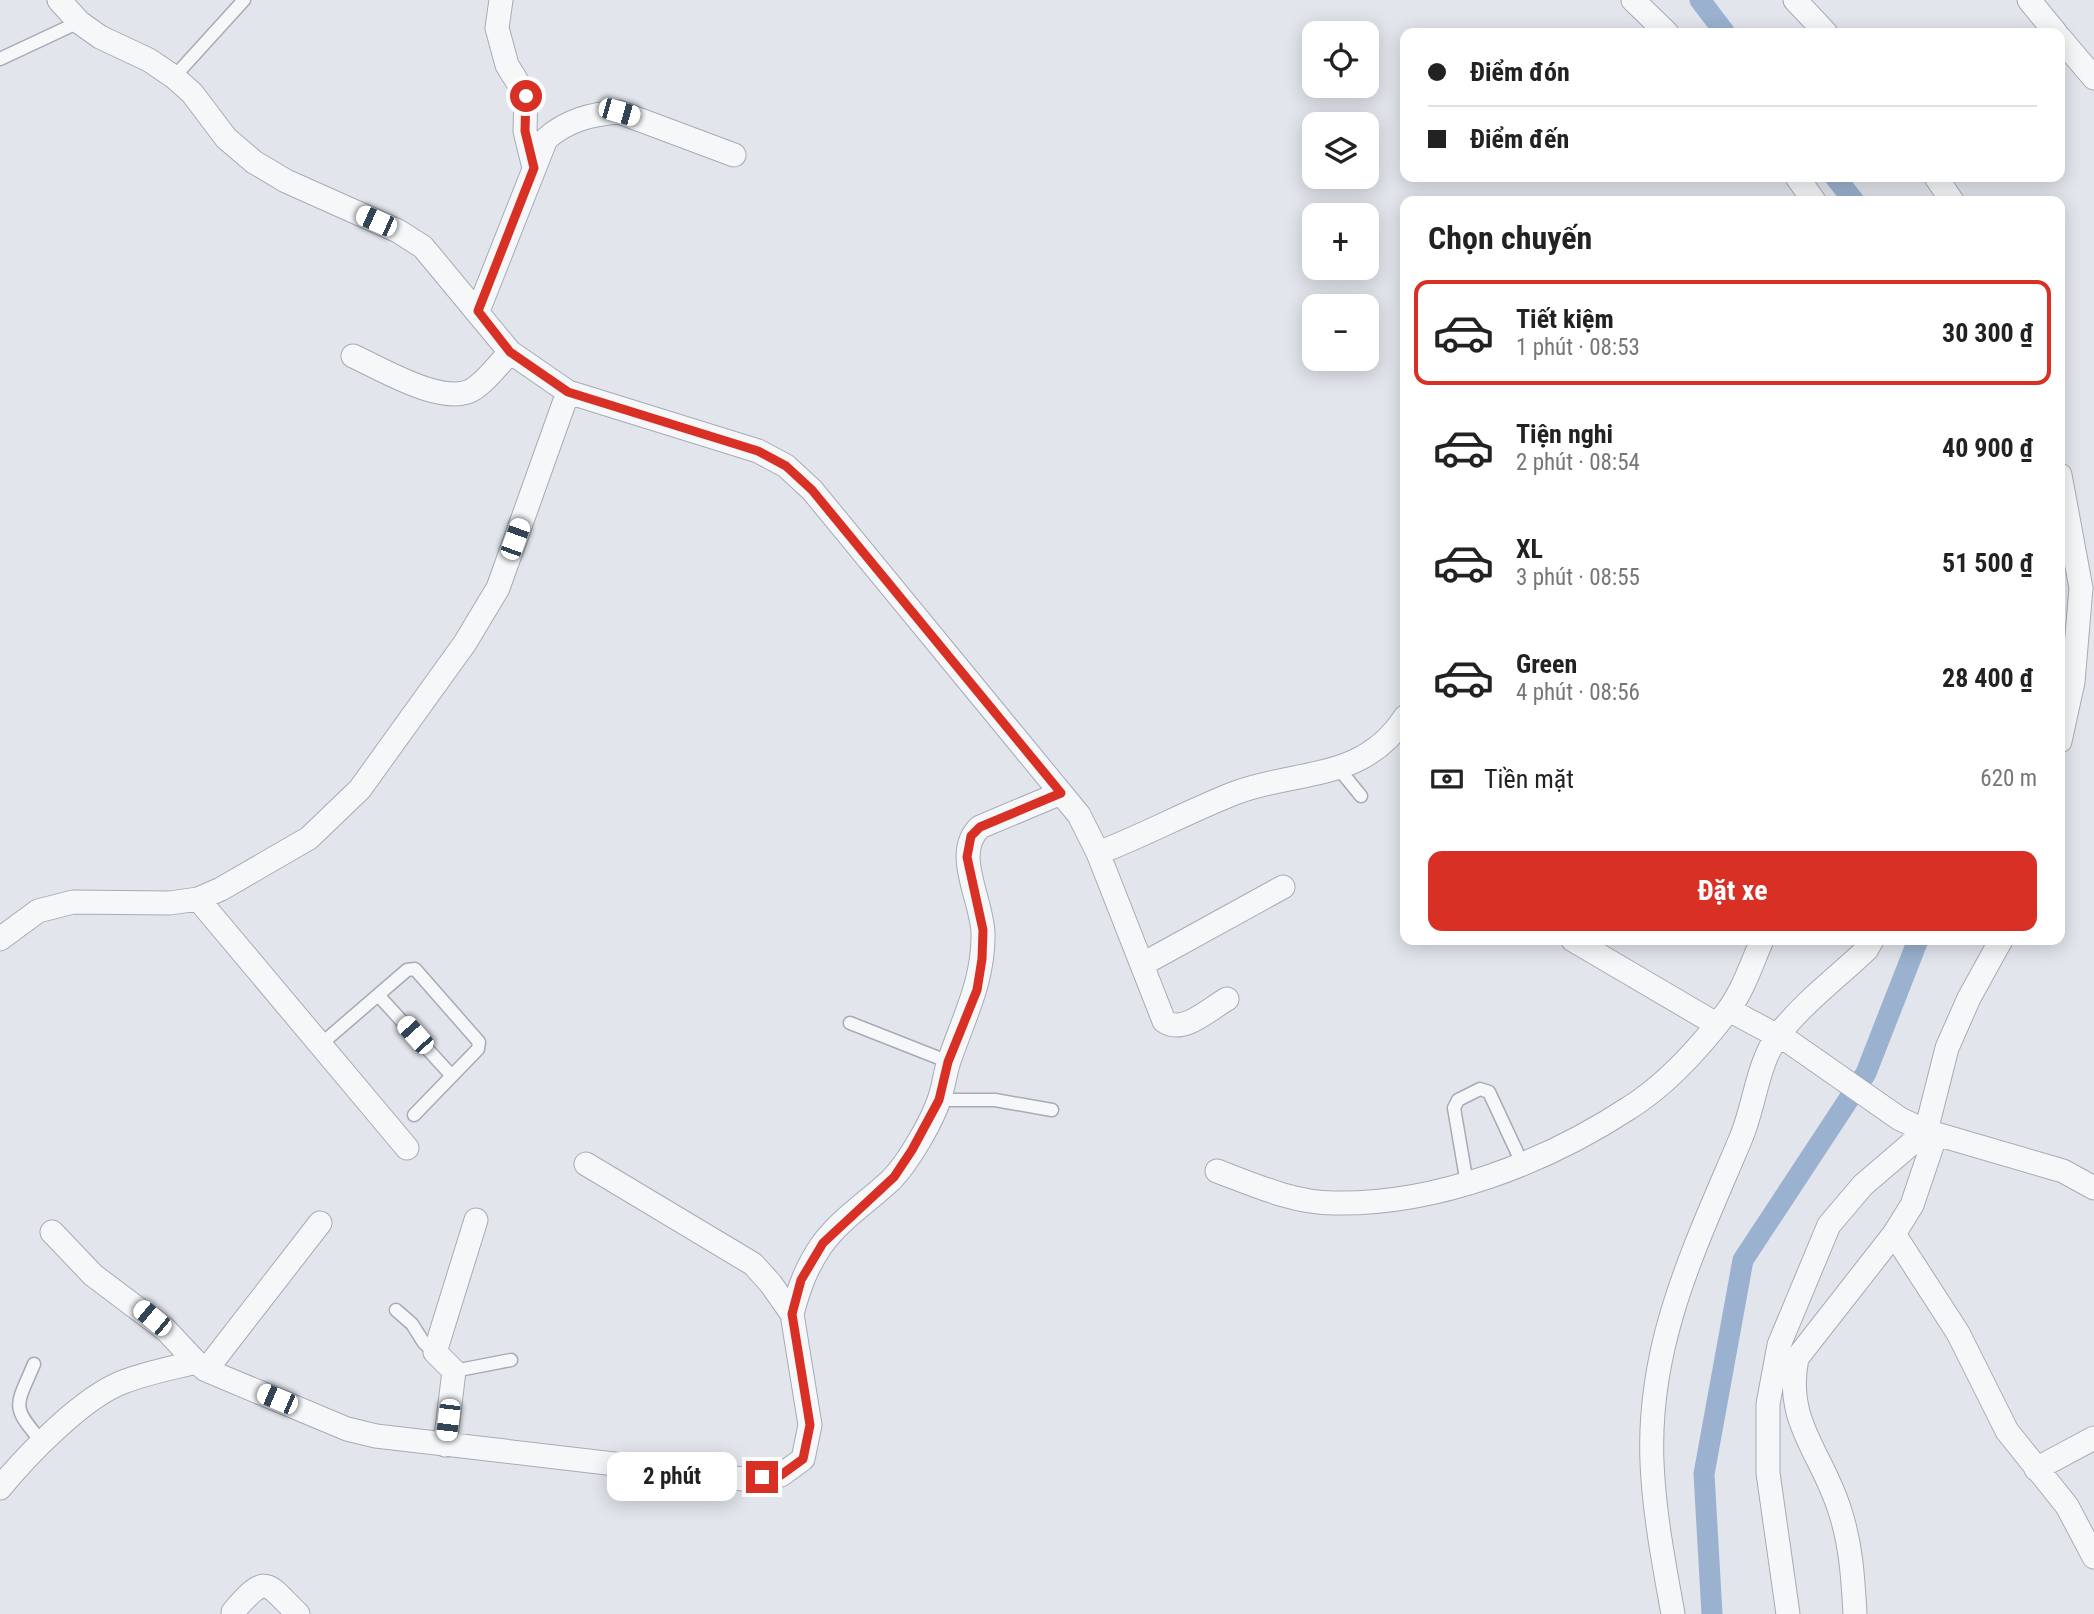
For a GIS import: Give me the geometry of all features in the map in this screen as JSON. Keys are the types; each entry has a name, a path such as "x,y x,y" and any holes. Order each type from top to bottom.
{"street":[{"path":"59,0 79,22 174,78 192,93 226,138 254,162 286,181 398,232 423,247 510,352 568,392 758,451 786,466 812,490 1079,815 1098,853 1164,1021 1172,1027 1182,1026 1227,999"},
{"path":"501,0 497,28 508,65 526,96 525,131 534,168"},
{"path":"1633,0 1662,28"},
{"path":"1795,0 1821,28"},
{"path":"2029,0 2052,28"},
{"path":"2065,43 2091,69"},
{"path":"478,311 546,139 561,125 599,114 619,112 734,155"},
{"path":"353,356 440,394 457,396 475,389 510,352"},
{"path":"0,939 38,911 73,902 170,903 198,900 221,890 309,838 360,789 466,643 498,588 568,392"},
{"path":"2065,502 2081,588 2073,682 2065,718"},
{"path":"1098,853 1235,793 1339,769 1382,745 1400,722"},
{"path":"52,1232 93,1275 157,1322 201,1366 347,1429 445,1445 743,1479 781,1475 803,1459 810,1425 792,1314 801,1280 823,1243 894,1177 912,1150 939,1100 948,1062 977,990 983,930 967,857 971,836 980,827 1061,793"},
{"path":"1143,964 1283,887"},
{"path":"198,900 407,1148"},
{"path":"1583,945 1722,1017 1784,1039 1900,1119 1931,1132 2063,1171 2094,1188"},
{"path":"1217,1171 1282,1195 1333,1203 1391,1200 1467,1184 1522,1163 1630,1108 1679,1066 1722,1017 1759,945"},
{"path":"1673,1614 1651,1461 1656,1382 1665,1332 1682,1274 1743,1135 1763,1066 1807,1003 1869,945"},
{"path":"1855,1614 1849,1545 1823,1467 1797,1418 1792,1382 1797,1358 1894,1234 1912,1205 1931,1132 1947,1048 1969,998 1998,945"},
{"path":"1788,1614 1768,1473 1768,1404 1779,1345 1829,1225 1863,1185 1931,1132"},
{"path":"586,1164 753,1264 792,1314"},
{"path":"445,1445 454,1371 435,1352 476,1220"},
{"path":"3,1478 72,1415 121,1382 201,1366 320,1223"},
{"path":"1894,1234 1958,1333 2007,1431 2067,1506 2094,1557"},
{"path":"2036,1469 2094,1438"},
{"path":"233,1612 253,1589 263,1586 272,1588 298,1614"}],"lane":[{"path":"174,78 244,0"},
{"path":"0,59 79,22"},
{"path":"1339,769 1361,796"},
{"path":"320,1045 407,970 415,969 479,1042 478,1049 414,1115"},
{"path":"378,995 452,1076"},
{"path":"850,1023 948,1062"},
{"path":"1467,1184 1454,1108 1458,1100 1480,1089 1489,1092 1522,1163"},
{"path":"939,1100 995,1100 1052,1110"},
{"path":"396,1310 412,1324 424,1343 435,1352"},
{"path":"454,1371 511,1360"},
{"path":"34,1364 18,1403 18,1414 42,1442"}],"waterway":[{"path":"1700,0 1721,28"},
{"path":"1839,182 1850,196"},
{"path":"1712,1614 1704,1474 1743,1260 1866,1073 1916,945"}],"route":[{"path":"526,96 525,131 534,168 478,311 497,338 510,352 568,392 758,451 786,466 812,490 1061,793 980,827 971,836 967,857 983,930 977,990 948,1062 939,1100 912,1150 894,1177 823,1243 801,1280 792,1314 810,1425 803,1459 781,1475 762,1477"}]}
